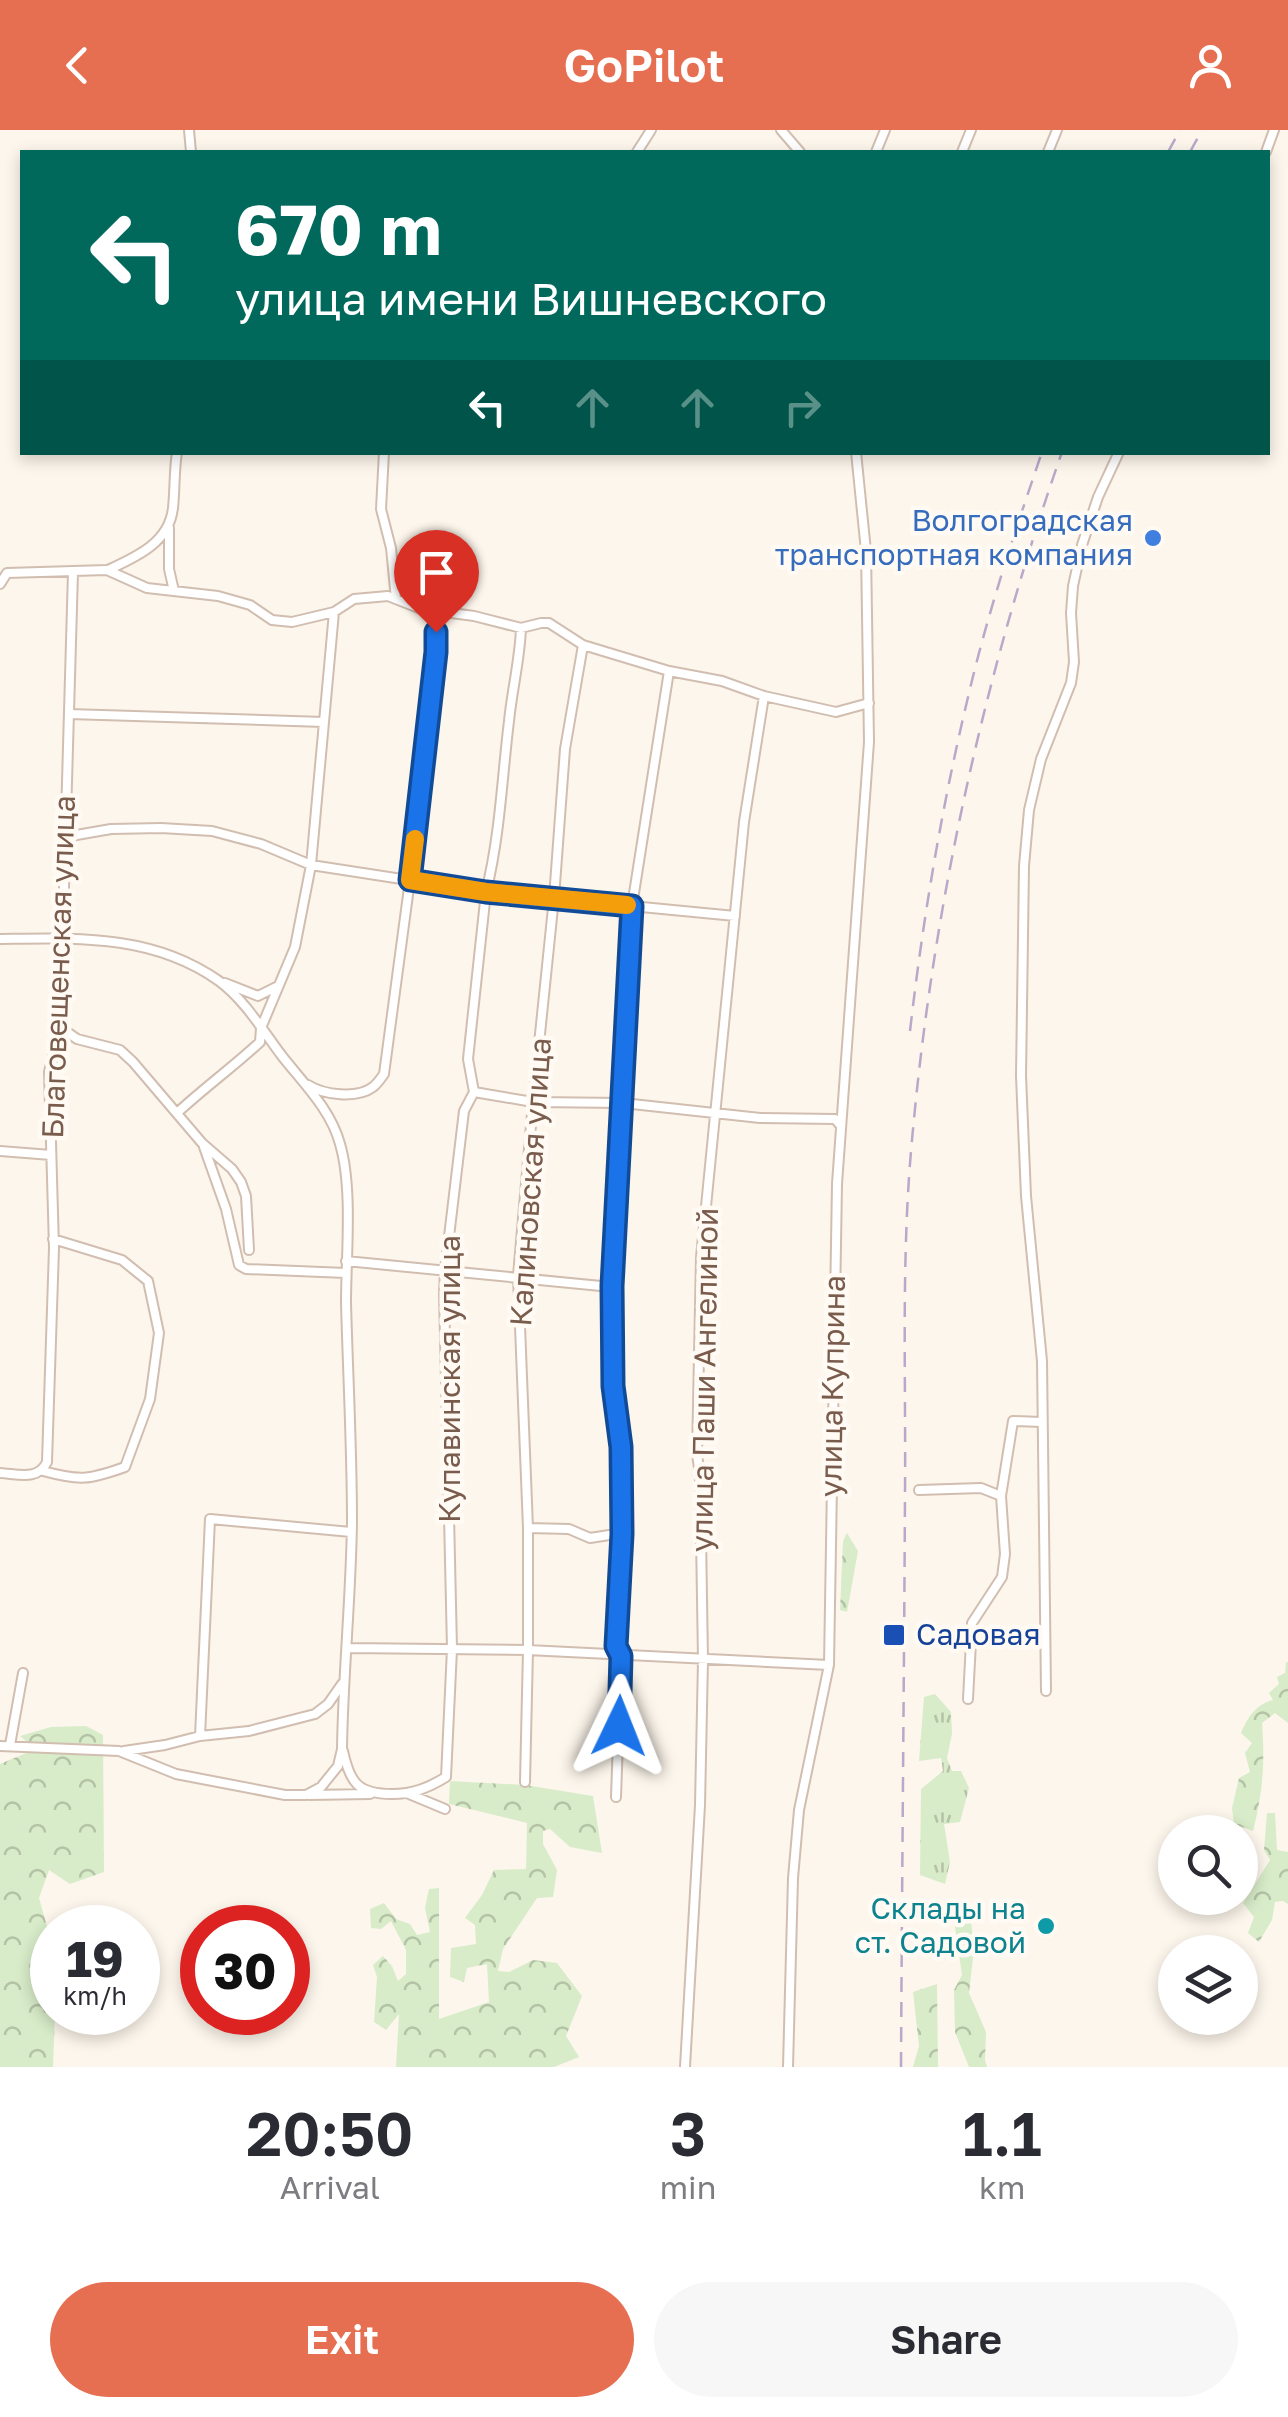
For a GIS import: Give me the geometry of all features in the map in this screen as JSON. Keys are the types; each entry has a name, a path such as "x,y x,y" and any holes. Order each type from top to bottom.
{"street":[{"path":"781,130 798,150"},
{"path":"174,591 170,580 169,524 177,455"},
{"path":"384,455 381,509 391,548 396,600"},
{"name":"улица Куприна","path":"788,2067 798,1810 830,1665 834,1315 841,1126 869,704 866,551 856,455"},
{"path":"1046,1691 1042,1361 1026,1196 1021,1076 1024,866 1029,810 1041,759 1071,683 1073,586 1082,545 1098,496 1118,455"},
{"path":"0,584 4,572 107,570 150,548 169,524"},
{"path":"150,548 169,556"},
{"path":"107,570 147,588 218,596 250,605 272,620 292,622 334,612 354,598 388,596 420,609 474,616 521,628 549,623 582,645 764,696 836,712 869,704"},
{"name":"Благовещенская улица","path":"38,1473 47,1462 53,1240 48,1072 60,1028 73,572"},
{"path":"177,1113 260,1042 261,1028 295,946 311,865 334,612"},
{"path":"302,1081 317,1090 355,1093 371,1089 384,1074 436,652 436,612"},
{"name":"Купавинская улица","path":"410,1794 446,1777 452,1649 445,1270 464,1112 474,1092 468,1058 521,628"},
{"name":"Калиновская улица","path":"524,1782 528,1528 518,1276 565,749 582,645"},
{"path":"616,1797 621,1656 616,1646 622,1534 621,1447 613,1386 612,1286 626,983 632,906 669,671"},
{"name":"улица Паши Ангелиной","path":"684,2067 700,1804 701,1257 744,822 764,696"},
{"path":"68,714 324,722"},
{"path":"65,837 110,829 212,831 261,844 311,865 486,892 735,916"},
{"path":"0,939 99,939 145,948 258,996 276,988"},
{"path":"220,982 242,1003 328,1113 340,1144 346,1180 351,1532 342,1750 331,1778 306,1795"},
{"path":"60,1028 78,1039 120,1050 242,1182 249,1250"},
{"path":"474,1092 533,1102 623,1103 760,1118 835,1119 841,1126"},
{"path":"202,1142 226,1209 239,1266 346,1273"},
{"path":"0,1151 51,1155"},
{"path":"212,1166 221,1158"},
{"path":"0,1473 92,1478 125,1468 150,1398 159,1332 148,1281 122,1260 53,1240"},
{"path":"346,1261 612,1286"},
{"path":"968,1700 972,1623 1002,1577 1002,1496 1013,1420 1041,1422"},
{"path":"919,1490 981,1488 1002,1496"},
{"path":"200,1736 210,1519 351,1532"},
{"path":"528,1528 569,1529 590,1538 622,1534"},
{"path":"347,1648 528,1650 830,1665"},
{"path":"12,1746 23,1673"},
{"path":"0,1744 119,1751 166,1746 314,1714 328,1704 345,1681"},
{"path":"342,1750 356,1783 370,1794"},
{"path":"119,1751 203,1781 286,1795 410,1794 445,1809"}],"green space":[{"path":"847,1533 858,1551 847,1612 840,1610 843,1541"},
{"path":"1288,1662 1288,1723 1275,1713 1262,1723 1262,1777 1256,1815 1233,1815 1239,1778 1250,1772 1245,1753 1252,1743 1241,1733 1253,1712 1273,1700 1269,1693 1279,1684 1277,1677 1285,1673"},
{"path":"935,1694 951,1712 947,1758 952,1771 961,1771 969,1788 960,1822 944,1824 950,1862 945,1884 920,1875 921,1789 943,1771 941,1758 919,1761 924,1697"},
{"path":"86,1726 103,1735 104,1872 70,1884 49,1870 39,1898 41,1905 30,1905 30,2035 54,2035 53,2067 0,2067 0,1764 36,1749 20,1736 51,1727"},
{"path":"450,1781 525,1785 593,1796 602,1853 570,1847 550,1829 543,1831 543,1844 557,1870 553,1897 537,1898 503,1949 498,1971 509,1972 533,1960 557,1963 582,1996 566,2036 579,2057 554,2067 396,2067 399,2014 386,2030 374,2022 377,1977 373,1965 383,1956 398,1981 406,1974 406,1950 391,1921 381,1929 371,1928 370,1909 384,1903 396,1919 410,1924 417,1935 430,1932 425,1908 429,1889 439,1888 439,2019 489,2002 487,1964 467,1968 464,1982 450,1977 451,1948 476,1944 475,1925 465,1918 494,1870 526,1869 527,1823 449,1804"},
{"path":"1267,1813 1275,1813 1277,1850 1288,1852 1288,1904 1275,1902 1272,1920 1259,1942 1258,1935 1248,1933 1252,1915 1258,1915 1258,1879 1270,1860 1264,1850"},
{"path":"970,1911 974,1949 969,1993 986,2032 987,2067 969,2067 955,2032 954,1990 962,1975 954,1920"},
{"path":"937,1984 938,2067 913,2067 919,2046 913,1992"}],"railway":[{"path":"1169,150 1180,130"},
{"path":"1191,150 1202,130"},
{"path":"910,1031 934,862 959,735 993,602 1041,455"},
{"path":"901,2067 905,1272 912,1140 933,965 966,792 1009,621 1061,455"}],"slow traffic":[{"path":"415,839 410,880 486,892 627,905"}],"place":[{"name":"Волгоградская транспортная компания","path":"1153,538"},
{"name":"Садовая","path":"894,1635"},
{"name":"Склады на ст. Садовой","path":"1046,1926"}],"route":[{"path":"436,632 410,880 486,892 632,906 612,1286 613,1386 621,1447 622,1534 616,1646 621,1656 619,1726"}]}
